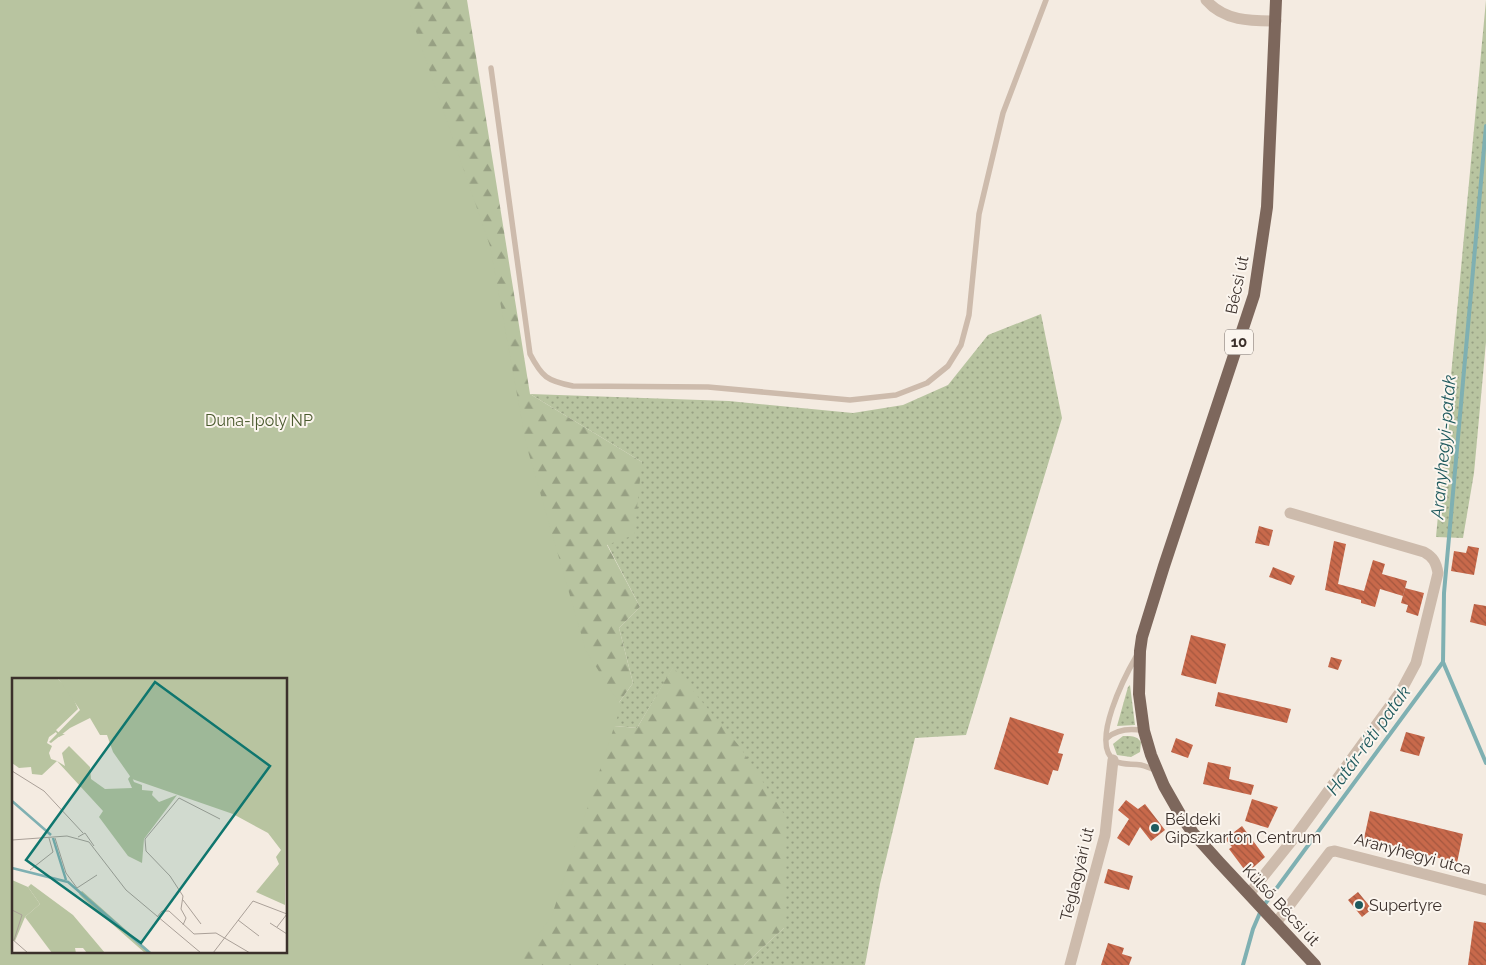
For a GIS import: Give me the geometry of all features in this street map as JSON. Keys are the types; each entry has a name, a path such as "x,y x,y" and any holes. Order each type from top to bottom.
{"main road":[{"name":"Bécsi út","path":"1140,651 1164,566 1254,296 1267,207 1276,0"},
{"name":"Külső Bécsi út","path":"1140,651 1140,694 1144,731 1156,770 1193,833 1315,965"}],"street":[{"path":"1206,0 1214,9 1238,19 1276,21"},
{"path":"1249,894 1294,838 1401,691 1416,663 1438,572 1432,556 1424,552 1290,513"},
{"name":"Téglagyári út","path":"1070,965 1106,836 1113,760"},
{"name":"Aranyhegyi utca","path":"1276,923 1330,852 1335,851 1486,890"}],"lane":[{"path":"492,68 530,354 541,374 554,382 572,386 708,387 850,400 896,395 927,383 948,366 961,345 969,315 979,214 1001,122 1046,0"},
{"path":"1140,651 1116,697 1108,722 1108,753 1113,760 1120,764 1141,765 1156,770"},
{"path":"1107,738 1114,732 1125,730 1144,731"},
{"path":"1141,765 1151,755"}],"green space":[{"name":"Duna-Ipoly NP","path":"0,0 467,0 530,394 642,462 634,535 607,545 640,607 619,628 633,683 603,725 637,728 673,667 740,747 785,815 784,928 744,965 0,965"},
{"name":"Duna-Ipoly NP","path":"0,0 409,0 410,14 490,246 526,444 586,651 621,706 552,915 518,965 0,965"},
{"path":"1486,0 1486,342 1474,473 1463,538 1436,537"},
{"path":"1041,314 1062,418 966,735 915,738 880,884 865,965 744,965 784,928 673,668 637,728 603,725 633,683 619,628 640,607 607,544 642,462 530,394 729,401 853,413 903,405 948,385 988,335"},
{"path":"1130,685 1135,725 1117,726 1128,687"},
{"path":"1123,736 1137,738 1141,742 1140,752 1131,757 1117,755 1113,744"}],"building":[{"path":"1259,526 1273,530 1269,546 1255,543"},
{"path":"1334,541 1346,544 1338,584 1364,591 1373,560 1385,564 1382,574 1407,581 1403,596 1380,589 1375,607 1361,603 1361,600 1325,590"},
{"path":"1468,546 1479,548 1474,575 1451,571 1454,551 1466,553"},
{"path":"1273,567 1295,576 1291,585 1269,577"},
{"path":"1405,588 1424,593 1418,616 1406,612 1408,605 1401,603"},
{"path":"1474,604 1486,606 1486,626 1470,622"},
{"path":"1191,635 1226,644 1216,684 1181,675"},
{"path":"1331,657 1342,660 1338,670 1328,667"},
{"path":"1218,692 1291,709 1287,723 1215,706"},
{"path":"1010,717 1064,734 1058,753 1063,754 1058,771 1053,770 1048,785 994,769"},
{"path":"1406,732 1425,737 1419,756 1400,751"},
{"path":"1176,738 1193,745 1188,758 1171,752"},
{"path":"1208,762 1231,767 1229,779 1254,785 1251,795 1203,784"},
{"path":"1252,799 1278,807 1268,828 1245,821"},
{"path":"1126,800 1138,809 1145,804 1165,830 1151,841 1140,827 1129,846 1117,838 1129,819 1118,810"},
{"path":"1370,811 1463,834 1457,863 1384,843 1382,847 1363,843"},
{"path":"1242,826 1265,857 1247,873 1229,849 1232,847 1225,839"},
{"path":"1108,869 1133,876 1129,890 1104,883"},
{"path":"1358,892 1372,909 1362,917 1348,900"},
{"path":"1474,921 1486,923 1486,965 1468,965"},
{"path":"1108,943 1124,948 1122,954 1132,957 1129,965 1101,965"}],"waterway":[{"name":"Aranyhegyi-patak","path":"1486,126 1444,593 1443,662 1486,763"},
{"name":"Határ-réti patak","path":"1243,965 1253,929 1262,908 1443,662"}],"place":[{"name":"Béldeki Gipszkarton Centrum","path":"1155,828"},
{"name":"Supertyre","path":"1359,905"}]}
